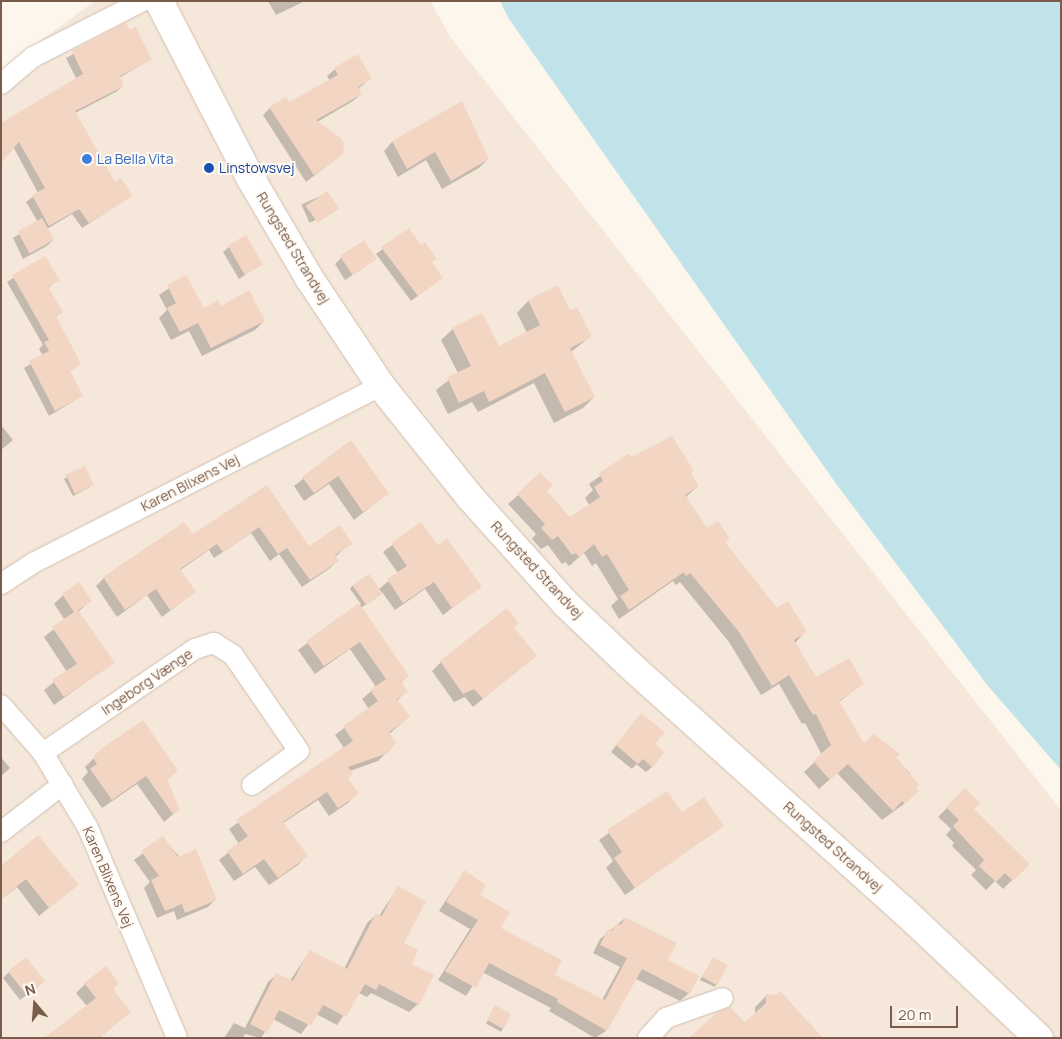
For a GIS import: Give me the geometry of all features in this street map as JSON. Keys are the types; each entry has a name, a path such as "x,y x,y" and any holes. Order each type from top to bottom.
{"main road":[{"name":"Rungsted Strandvej","path":"159,1 251,178 309,278 382,386 469,496 566,604 1039,1038"}],"street":[{"path":"1,84 33,57 144,1"},
{"name":"Karen Blixens Vej","path":"1,584 33,563 382,386"},
{"name":"Ingeborg Vænge","path":"43,753 194,649 214,643 233,655 299,751 252,785"},
{"name":"Karen Blixens Vej","path":"1,705 43,753 88,828 177,1038"},
{"path":"1,832 63,784"},
{"path":"648,1038 666,1018 723,998"}],"shaded area":[{"path":"95,1 430,1 451,38 1061,810 1061,1038 1,1038 1,76 28,50"}],"water":[{"path":"500,1 1061,1 1061,770 988,686 837,485 509,19"}],"building":[{"path":"126,23 129,30 136,27 152,60 120,76 124,86 75,111 115,182 121,178 133,196 89,223 79,209 49,226 32,195 45,188 19,142 1,163 1,123 83,74 72,51"},
{"path":"358,54 372,79 358,87 362,94 316,120 342,139 344,144 343,154 314,175 269,107 286,97 289,102 338,75 334,68"},
{"path":"462,101 489,159 451,181 435,152 407,169 392,141"},
{"path":"327,191 339,208 318,223 306,206"},
{"path":"42,218 54,240 30,253 18,232"},
{"path":"409,228 421,245 425,242 437,259 432,262 443,278 418,296 381,247"},
{"path":"246,235 263,264 245,275 228,246"},
{"path":"364,240 377,259 353,275 340,256"},
{"path":"45,256 60,280 48,287 63,312 56,316 81,364 70,371 83,396 55,411 29,361 49,351 44,342 49,340 12,275"},
{"path":"186,275 204,308 218,300 221,306 249,290 265,321 211,348 198,323 180,332 167,308 176,303 167,285"},
{"path":"558,285 570,310 577,307 592,337 570,348 595,397 565,412 545,373 489,402 484,391 459,403 447,377 471,366 452,328 482,313 499,346 540,325 528,300"},
{"path":"672,436 694,471 691,473 699,486 685,495 707,528 718,521 730,539 725,542 777,608 788,601 807,632 794,640 816,677 849,658 864,684 839,701 864,743 874,734 900,754 896,757 919,785 916,788 919,791 905,804 902,801 893,811 848,764 830,780 813,761 831,745 816,714 813,715 789,675 772,686 739,632 690,573 686,576 684,572 629,610 620,596 629,590 607,554 602,557 594,544 579,557 576,553 572,555 558,536 552,540 541,528 545,524 517,494 540,472 553,485 547,491 570,517 600,497 594,487 603,481 599,473 628,454 631,457"},
{"path":"351,440 389,494 363,512 338,476 314,493 302,477"},
{"path":"85,466 94,485 75,494 66,475"},
{"path":"267,485 309,546 340,525 353,544 335,555 339,561 310,580 287,548 278,554 259,527 223,552 217,544 180,569 196,592 170,610 156,589 125,610 103,577 184,522 193,534"},
{"path":"421,522 438,545 447,538 482,587 452,608 434,582 403,603 387,579 407,566 391,543"},
{"path":"369,574 383,594 366,605 353,585"},
{"path":"79,582 92,601 78,610 115,663 64,697 52,680 77,664 52,627 74,612 62,594"},
{"path":"359,603 409,676 401,681 408,692 397,699 410,717 389,732 396,743 388,753 348,767 353,774 348,778 359,794 338,808 327,792 283,822 308,856 278,878 264,859 243,874 227,851 248,836 236,820 353,741 343,726 378,701 370,690 386,679 360,642 324,666 306,641"},
{"path":"507,608 519,623 514,627 537,656 483,699 474,689 463,694 440,661"},
{"path":"641,713 665,732 655,744 664,752 653,768 643,759 638,764 616,745"},
{"path":"143,720 178,771 167,779 180,810 173,814 146,776 112,800 90,769 97,764 93,757 102,748"},
{"path":"965,788 980,803 974,809 1030,864 1013,881 1005,873 996,882 979,866 984,860 953,826 959,820 946,807"},
{"path":"667,791 682,812 704,797 724,826 635,888 614,858 622,852 607,830"},
{"path":"38,835 79,885 49,908 26,879 1,899 1,866"},
{"path":"163,836 178,857 196,849 217,900 185,913 182,904 165,911 151,880 159,876 141,851"},
{"path":"464,870 486,885 480,895 510,912 501,928 562,960 555,975 605,1000 627,958 600,945 608,929 612,931 617,923 621,925 625,917 677,943 668,960 699,976 690,994 642,969 607,1031 557,1002 558,999 489,963 476,988 445,971 478,920 446,902"},
{"path":"397,886 426,901 404,943 418,950 412,964 434,975 419,1005 379,984 376,990 365,984 346,1017 323,1005 311,1026 279,1010 267,1033 250,1024 276,973 293,981 309,950 347,969 376,913 382,916"},
{"path":"26,957 45,981 27,996 8,971"},
{"path":"713,957 728,965 717,985 702,977"},
{"path":"106,966 119,983 113,989 131,1012 99,1038 44,1038 96,998 84,983"},
{"path":"780,991 823,1038 689,1038 716,1013 730,1007 745,1022 766,1003 766,994 776,995"},
{"path":"495,1005 511,1014 503,1029 487,1020"}],"place":[{"name":"La Bella Vita","path":"87,159"},
{"name":"Linstowsvej","path":"209,168"}]}
